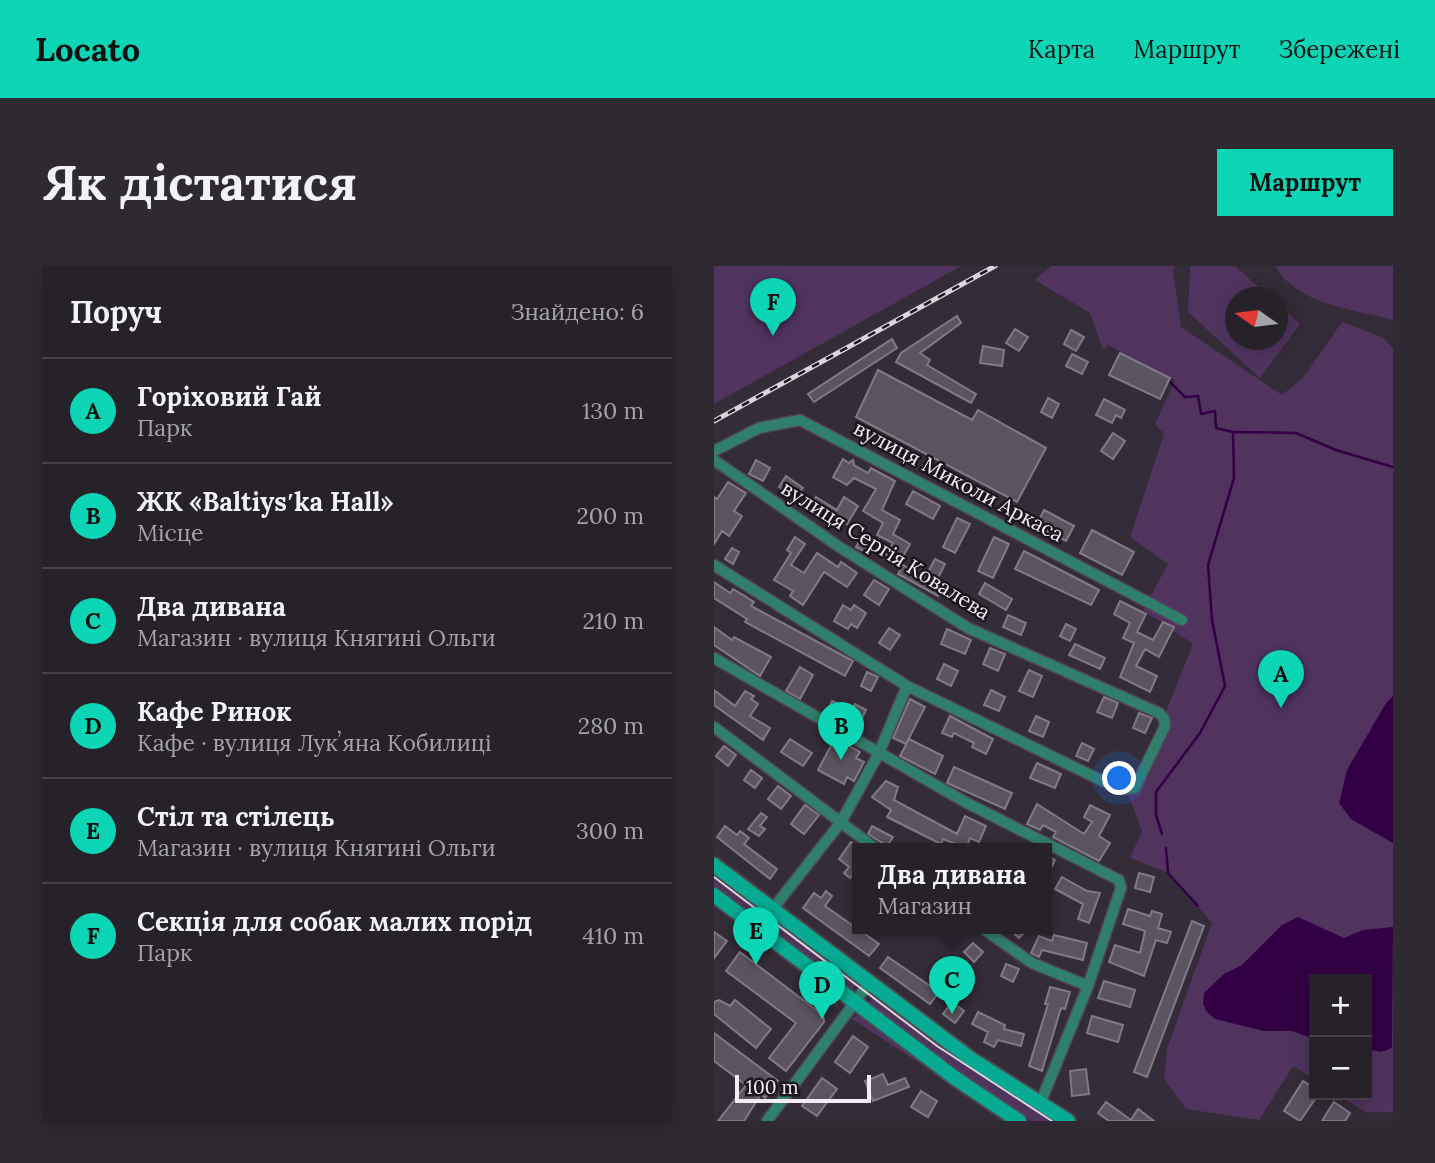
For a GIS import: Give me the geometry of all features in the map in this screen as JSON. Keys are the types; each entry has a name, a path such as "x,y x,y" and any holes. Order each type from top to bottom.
{"main road":[{"path":"714,865 971,1059 1068,1121"},
{"path":"714,895 955,1078 1019,1121"}],"street":[{"name":"вулиця Миколи Аркаса","path":"714,451 759,428 800,420 1182,620"},
{"name":"вулиця Сергія Ковалева","path":"714,460 838,546 968,628 1159,713 1164,718 1165,726 1135,788 1124,789 907,685"},
{"path":"714,565 907,685 878,755 841,822 772,910"},
{"path":"714,658 878,755 1048,843"},
{"path":"714,727 868,843"},
{"path":"1040,1104 1088,986 1121,888 1119,880 1052,845"},
{"path":"991,934 1032,963 1088,986"},
{"path":"767,1121 869,983"}],"shaded area":[{"path":"714,266 961,266 714,404"},
{"path":"1051,266 1175,266 1173,272 1181,327 1282,395 1303,378 1342,322 1382,337 1393,348 1393,1112 1366,1112 1346,1100 1372,1100 1372,974 1309,974 1309,1076 1293,1066 1259,1120 1186,1109 1164,1079 1167,1049 1212,923 1168,873 1130,858 1142,831 1128,794 1157,734 1193,644 1143,610 1168,564 1130,537 1164,434 1155,424 1175,380 1108,345 1103,350 1090,313 1035,280"},
{"path":"1190,266 1235,266 1259,287 1225,287 1225,346 1188,312"},
{"path":"1275,266 1393,266 1393,320 1327,304 1311,297 1285,279"},
{"path":"1288,313 1300,324 1288,340"},
{"path":"1229,350 1281,350 1260,378"},
{"path":"1393,696 1393,843 1351,819 1339,803 1347,770 1386,703"},
{"path":"714,872 857,984 852,990 847,990 714,888"},
{"path":"1298,917 1344,938 1363,930 1393,927 1392,1048 1381,1052 1372,1050 1372,974 1309,974 1309,1037 1292,1031 1264,1031 1215,1019 1206,1011 1204,993 1224,974 1242,965 1282,925"},
{"path":"757,938 833,994 835,998"},
{"path":"873,997 879,998 1061,1121 1031,1121 974,1085 868,1004"},
{"path":"856,1016 865,1019 1007,1121 851,1018"}],"building":[{"path":"957,316 961,323 920,353 930,360 927,365 976,394 971,403 896,362 901,353"},
{"path":"1015,329 1028,337 1019,351 1006,343"},
{"path":"1071,330 1084,337 1076,351 1064,344"},
{"path":"892,339 897,348 814,402 808,394"},
{"path":"983,346 1004,350 1002,366 980,363"},
{"path":"1120,353 1170,378 1160,399 1109,375"},
{"path":"1072,354 1088,362 1082,374 1066,366"},
{"path":"878,370 972,420 978,410 1046,448 1017,502 856,417"},
{"path":"1048,398 1059,404 1052,418 1041,412"},
{"path":"1104,399 1125,410 1121,418 1116,415 1112,423 1096,415"},
{"path":"1113,433 1125,441 1113,459 1101,451"},
{"path":"843,459 849,463 853,460 854,465 868,473 871,468 895,481 882,510 900,520 893,534 910,544 897,567 884,559 893,543 877,535 883,523 863,511 876,489 854,478 847,485 833,477"},
{"path":"756,460 770,468 763,481 749,474"},
{"path":"786,476 803,488 795,498 779,487"},
{"path":"728,482 746,493 734,511 742,516 729,536 722,531 714,544 714,497 717,499"},
{"path":"913,491 940,506 933,519 906,504"},
{"path":"816,497 837,510 844,497 858,506 847,524 826,511 823,517 809,509"},
{"path":"1044,510 1074,526 1066,541 1036,526"},
{"path":"957,518 970,524 955,553 943,547"},
{"path":"1092,530 1134,552 1122,575 1080,553"},
{"path":"864,533 874,539 867,553 856,547"},
{"path":"795,537 805,544 791,565 804,573 817,553 838,567 841,562 857,573 847,587 824,572 803,605 790,596 793,591 774,580 791,553 787,550"},
{"path":"994,537 1009,544 993,578 978,571"},
{"path":"732,548 739,552 733,564 725,559"},
{"path":"1024,551 1099,590 1091,605 1015,569"},
{"path":"935,559 945,564 937,580 945,585 938,596 898,574 903,565 921,576 925,570 928,572"},
{"path":"874,580 889,589 879,605 864,595"},
{"path":"714,582 730,593 733,589 754,602 751,606 853,661 845,676 745,622 747,619 714,598"},
{"path":"985,583 1012,599 1006,610 979,594"},
{"path":"1120,601 1146,614 1137,632 1153,640 1163,622 1174,627 1159,657 1145,649 1136,666 1157,676 1150,692 1120,677 1134,643 1123,638 1130,623 1114,614"},
{"path":"843,605 851,610 854,605 866,613 857,628 851,624 848,629 834,621"},
{"path":"1008,615 1026,623 1021,635 1003,627"},
{"path":"1066,624 1076,629 1070,641 1060,636"},
{"path":"714,627 732,640 734,637 771,657 760,676 714,645"},
{"path":"889,628 900,635 890,650 879,643"},
{"path":"947,629 971,640 965,654 941,644"},
{"path":"1075,644 1105,658 1100,669 1069,655"},
{"path":"990,648 1005,654 998,671 983,664"},
{"path":"944,664 958,671 951,686 937,679"},
{"path":"800,667 813,675 800,699 786,691"},
{"path":"1029,670 1042,676 1033,697 1019,691"},
{"path":"867,672 878,677 871,691 861,686"},
{"path":"714,690 735,706 745,691 754,696 751,699 758,704 750,716 770,728 763,740 714,705"},
{"path":"991,690 1005,697 999,711 984,705"},
{"path":"1104,697 1118,703 1112,718 1097,712"},
{"path":"910,699 925,707 906,744 893,738"},
{"path":"832,701 852,710 855,704 866,710 859,724 840,713 837,719 826,714"},
{"path":"1139,713 1152,718 1145,733 1133,728"},
{"path":"950,716 993,739 986,754 972,747 974,743 954,733 952,737 942,733"},
{"path":"1036,716 1049,722 1043,737 1029,731"},
{"path":"835,738 860,752 856,758 864,762 854,781 847,777 844,784 818,770"},
{"path":"790,739 812,753 803,766 781,752"},
{"path":"909,739 943,756 935,774 900,756"},
{"path":"1082,743 1094,749 1088,761 1076,756"},
{"path":"724,746 736,755 728,766 716,756"},
{"path":"1037,763 1061,774 1055,788 1030,778"},
{"path":"1115,763 1125,768 1120,779 1110,774"},
{"path":"954,767 1012,793 1005,809 947,783"},
{"path":"751,770 762,778 755,788 744,780"},
{"path":"886,781 898,787 894,800 957,834 965,816 986,826 979,842 970,838 968,843 953,843 943,839 939,843 887,817 891,810 872,797"},
{"path":"778,786 791,796 781,809 768,799"},
{"path":"1037,804 1084,834 1092,822 1084,817 1090,805 1110,815 1099,836 1110,843 1099,861 1053,837 1056,832 1043,825 1040,830 1027,824"},
{"path":"805,805 819,815 804,834 791,824"},
{"path":"761,813 767,817 760,826 765,829 759,836 748,829"},
{"path":"725,826 737,835 740,831 749,838 744,844 777,869 770,879 717,837"},
{"path":"872,826 893,837 889,843 882,843 868,834"},
{"path":"852,843 850,878 844,873 849,867 839,859"},
{"path":"1139,873 1154,877 1150,892 1135,888"},
{"path":"1062,877 1087,891 1100,893 1089,923 1078,919 1083,904 1055,889"},
{"path":"826,891 832,896 825,906 852,925 852,934 865,934 879,944 869,956 803,908 814,893 821,898"},
{"path":"1128,909 1150,916 1152,911 1162,914 1158,928 1171,932 1167,943 1156,940 1144,976 1109,962 1115,945 1140,953 1145,931 1123,924"},
{"path":"1192,921 1204,926 1147,1077 1134,1072"},
{"path":"714,932 727,941 714,958"},
{"path":"946,934 958,934 954,940"},
{"path":"1054,935 1087,943 1083,960 1042,950 1039,957 1031,953 1039,936 1052,941"},
{"path":"973,943 983,952 974,962 964,952"},
{"path":"740,952 823,1015 824,1022 786,1071 769,1058 796,1023 726,971"},
{"path":"888,957 939,992 930,1004 880,968"},
{"path":"1006,964 1019,969 1013,982 1001,976"},
{"path":"1104,981 1135,990 1130,1007 1098,998"},
{"path":"1050,987 1070,992 1065,1009 1061,1008 1042,1071 1029,1066 1048,1004 1045,1004"},
{"path":"719,1000 730,1006 735,1000 771,1029 756,1048 714,1014 714,1002"},
{"path":"952,1002 964,1011 955,1023 943,1014"},
{"path":"978,1012 1005,1025 1004,1029 1024,1034 1021,1046 998,1040 994,1047 984,1042 988,1032 972,1024"},
{"path":"1092,1016 1123,1025 1118,1042 1087,1033"},
{"path":"714,1033 778,1081 765,1098 761,1094 744,1121 718,1121 746,1085 714,1061"},
{"path":"853,1036 868,1047 850,1073 835,1062"},
{"path":"1086,1069 1089,1094 1072,1096 1070,1071"},
{"path":"883,1074 888,1085 905,1078 909,1087 873,1101 865,1081"},
{"path":"822,1078 837,1089 817,1116 802,1106"},
{"path":"1303,1081 1309,1085 1309,1100 1315,1100 1300,1121 1284,1111"},
{"path":"921,1091 937,1101 928,1117 911,1107"},
{"path":"1106,1102 1131,1120 1138,1109 1154,1121 1109,1121 1098,1113"},
{"path":"1334,1102 1350,1113 1345,1121 1322,1121"}],"waterway":[{"path":"1162,834 1156,815 1156,792 1200,733 1225,686 1212,620 1208,565 1234,478 1233,432 1216,428 1215,411 1201,414 1198,396 1185,397 1170,382"},
{"path":"1234,432 1296,433 1336,450 1393,467"},
{"path":"1166,848 1168,873 1198,906"}],"tram line":[{"path":"714,877 937,1046 1052,1121"}],"railway":[{"path":"714,421 995,266"}],"place":[{"name":"Секція для собак малих порід","path":"773,336"},
{"name":"Горіховий Гай","path":"1281,708"},
{"name":"ЖК «Baltiysʹka Hall»","path":"841,760"},
{"name":"Стіл та стілець","path":"756,965"},
{"name":"Два дивана","path":"952,1014"},
{"name":"Кафе Ринок","path":"822,1019"}]}
